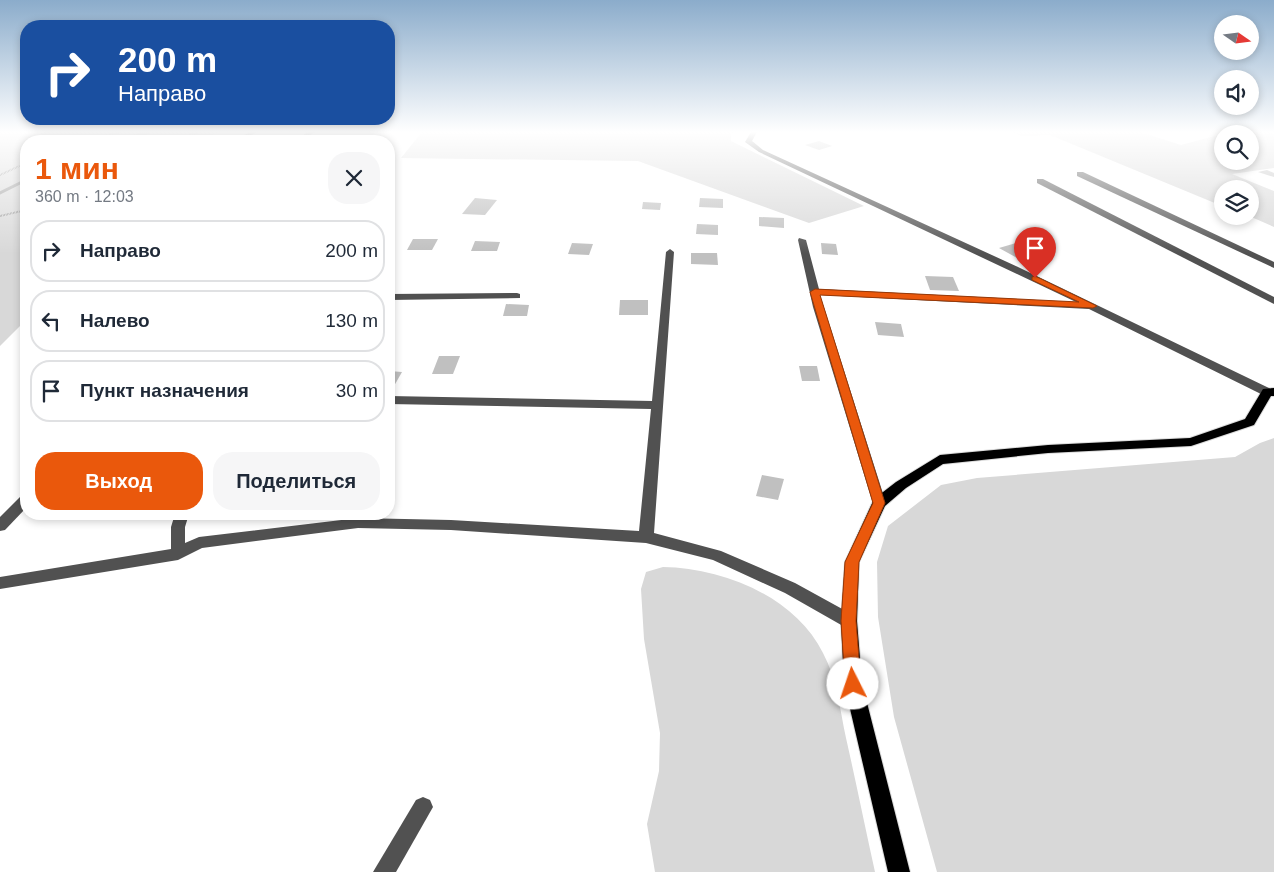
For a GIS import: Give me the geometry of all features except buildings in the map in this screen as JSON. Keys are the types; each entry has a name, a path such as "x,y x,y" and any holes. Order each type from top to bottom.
{"main road":[{"path":"899,872 853,684 849,621 852,562 879,503 900,485 940,460 1048,449 1191,442 1250,422 1270,392"}],"street":[{"path":"808,173 1093,306 1270,392"},
{"path":"1080,174 1274,265"},
{"path":"1040,181 1274,300"},
{"path":"802,240 815,292 879,503"},
{"path":"646,537 670,252"},
{"path":"815,292 1093,306"},
{"path":"395,297 517,296"},
{"path":"395,400 656,405"},
{"path":"0,526 20,506"},
{"path":"178,554 178,527 180,520"},
{"path":"0,583 178,554 199,543 358,523 451,525 646,537 716,555 790,588 849,621"},
{"path":"384,872 423,807"}],"path":[{"path":"0,216 20,211"}],"shaded area":[{"path":"0,173 20,173 20,326 0,346"},
{"path":"670,173 796,173 864,206 809,223"},
{"path":"1141,173 1241,173 1232,174 1247,180 1214,180 1214,203"},
{"path":"1259,185 1274,191 1274,227 1259,220"},
{"path":"1274,438 1274,872 937,872 894,717 878,617 877,562 888,526 941,485 977,478 1235,457 1260,443"},
{"path":"663,567 710,573 755,589 776,601 795,616 811,633 828,663 835,684 875,872 655,872 647,824 659,771 660,733 644,639 641,589 646,572"}],"waterway":[{"path":"0,193 20,183"}],"route":[{"path":"853,684 849,621 852,562 879,503 818,308 815,292 1093,306 1035,278"}]}
